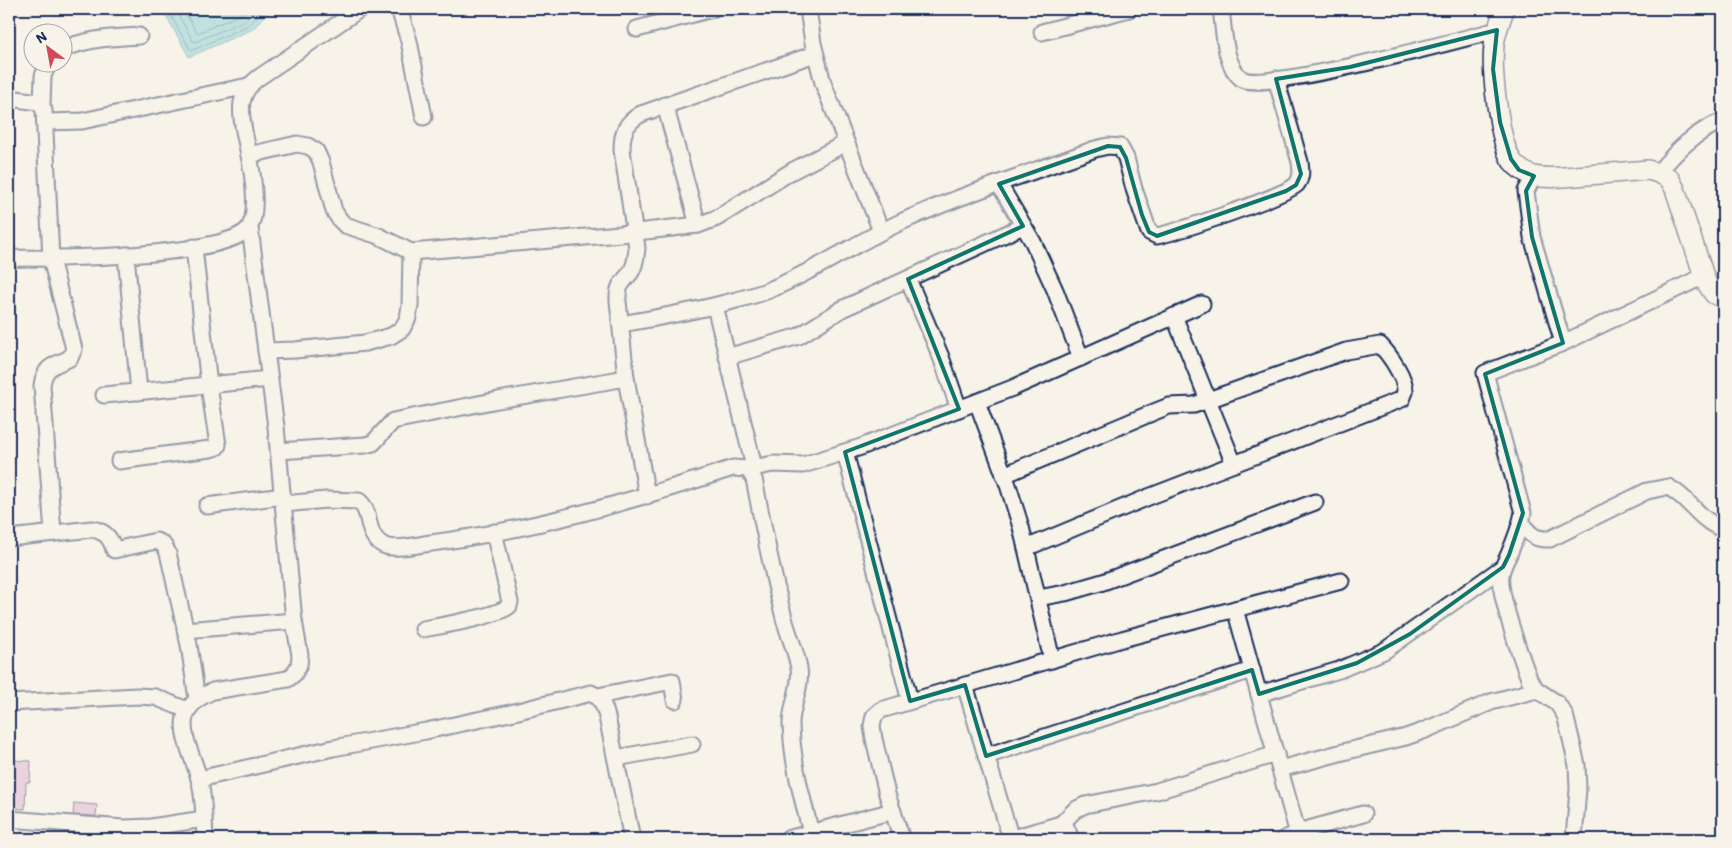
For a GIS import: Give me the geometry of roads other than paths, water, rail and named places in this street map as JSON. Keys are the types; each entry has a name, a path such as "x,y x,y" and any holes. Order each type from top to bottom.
{"street":[{"path":"45,122 65,123 82,121 248,86 360,9"},
{"path":"399,9 409,41 424,117"},
{"path":"637,29 712,9"},
{"path":"808,9 815,54 823,83 880,231"},
{"path":"1042,32 1129,9"},
{"path":"1221,9 1229,62 1235,73 1244,81 1253,82 1350,67 1497,30"},
{"path":"1504,9 1494,45 1493,69 1505,145 1511,160 1519,170 1534,176 1561,177 1648,170 1669,178 1675,189 1706,282 1714,294 1723,298"},
{"path":"72,46 86,41 139,36"},
{"path":"646,496 626,378 618,291 621,283 632,271 636,261 637,248 622,150 622,135 625,127 632,119 641,114 815,54"},
{"path":"45,72 42,105 45,122 51,258 74,349 70,358 48,369 43,377 42,385 53,533"},
{"path":"621,324 715,306 768,291 810,272 880,231 912,217 1095,149 1108,146 1120,147 1126,158 1142,215 1149,232 1157,236 1266,200 1296,184 1301,174 1300,162 1276,79"},
{"path":"9,703 137,696 155,697 192,705 213,691 288,679 294,674 299,665 300,655 294,620 279,452 250,228 255,202 242,119 242,103 248,86"},
{"path":"9,98 33,100 42,105"},
{"path":"665,105 698,225"},
{"path":"1658,173 1684,144 1700,132 1723,121"},
{"path":"249,155 297,144 308,146 316,151 321,162 334,211 340,220 345,225 379,236 411,252 698,225 717,218 792,171 846,142"},
{"path":"1534,176 1526,191 1532,237 1563,343"},
{"path":"999,184 1023,226 1055,290 1081,358"},
{"path":"727,357 800,336 842,310 1023,226"},
{"path":"9,258 153,253 224,242 240,236 250,228"},
{"path":"119,461 217,447 218,442 209,386 194,247"},
{"path":"266,351 365,343 392,336 402,329 408,318 411,252"},
{"path":"126,255 139,392"},
{"path":"1574,839 1578,789 1577,765 1571,739 1564,715 1557,703 1537,690 1530,681 1503,594 1501,578 1503,567 1521,523 1522,513 1485,373 1563,343 1704,276"},
{"path":"908,279 941,357 959,409"},
{"path":"207,506 283,500 359,501 366,507 370,528 375,539 385,546 403,547 443,542 520,528 646,496 733,468 751,468 773,464 803,465 845,452 977,402 1202,304"},
{"path":"715,306 777,590 799,667 800,680 793,706 791,726 796,772 810,833"},
{"path":"1174,316 1234,464"},
{"path":"1004,474 1169,406 1194,405 1346,351 1380,345 1389,355 1402,379 1405,391 1402,399 1151,496 1026,548"},
{"path":"279,452 365,445 379,437 393,421 498,400 626,378"},
{"path":"104,395 270,379"},
{"path":"977,402 1004,474 1026,548 1052,660"},
{"path":"845,452 910,701"},
{"path":"1521,523 1530,534 1539,540 1550,539 1647,491 1668,487 1681,495 1712,525 1723,529"},
{"path":"1038,598 1104,582 1315,502"},
{"path":"9,538 92,529 100,530 108,536 114,550 156,542 161,542 165,546 186,630 192,705 184,730 186,742 202,790 205,839"},
{"path":"423,629 484,616 504,610 509,606 510,602 494,532"},
{"path":"1259,694 1357,664 1384,651 1503,567"},
{"path":"902,839 876,752 872,726 874,716 881,710 1052,660 1341,581"},
{"path":"1235,609 1280,769 1291,836 1362,814"},
{"path":"186,630 294,620"},
{"path":"986,756 1252,670"},
{"path":"598,696 672,681 675,700"},
{"path":"965,685 1010,839 1061,824 1075,810 1086,805 1157,791 1276,754"},
{"path":"1280,769 1347,750 1406,737 1491,702 1537,690"},
{"path":"199,779 333,748 510,713 591,693 598,696 603,703 607,716 632,839"},
{"path":"616,758 692,744"},
{"path":"787,839 893,811"},
{"path":"9,819 124,828 151,827 204,819"},
{"path":"1061,824 1066,827 1072,839"}],"water":[{"path":"151,9 270,9 253,29 189,57 163,10"}]}
